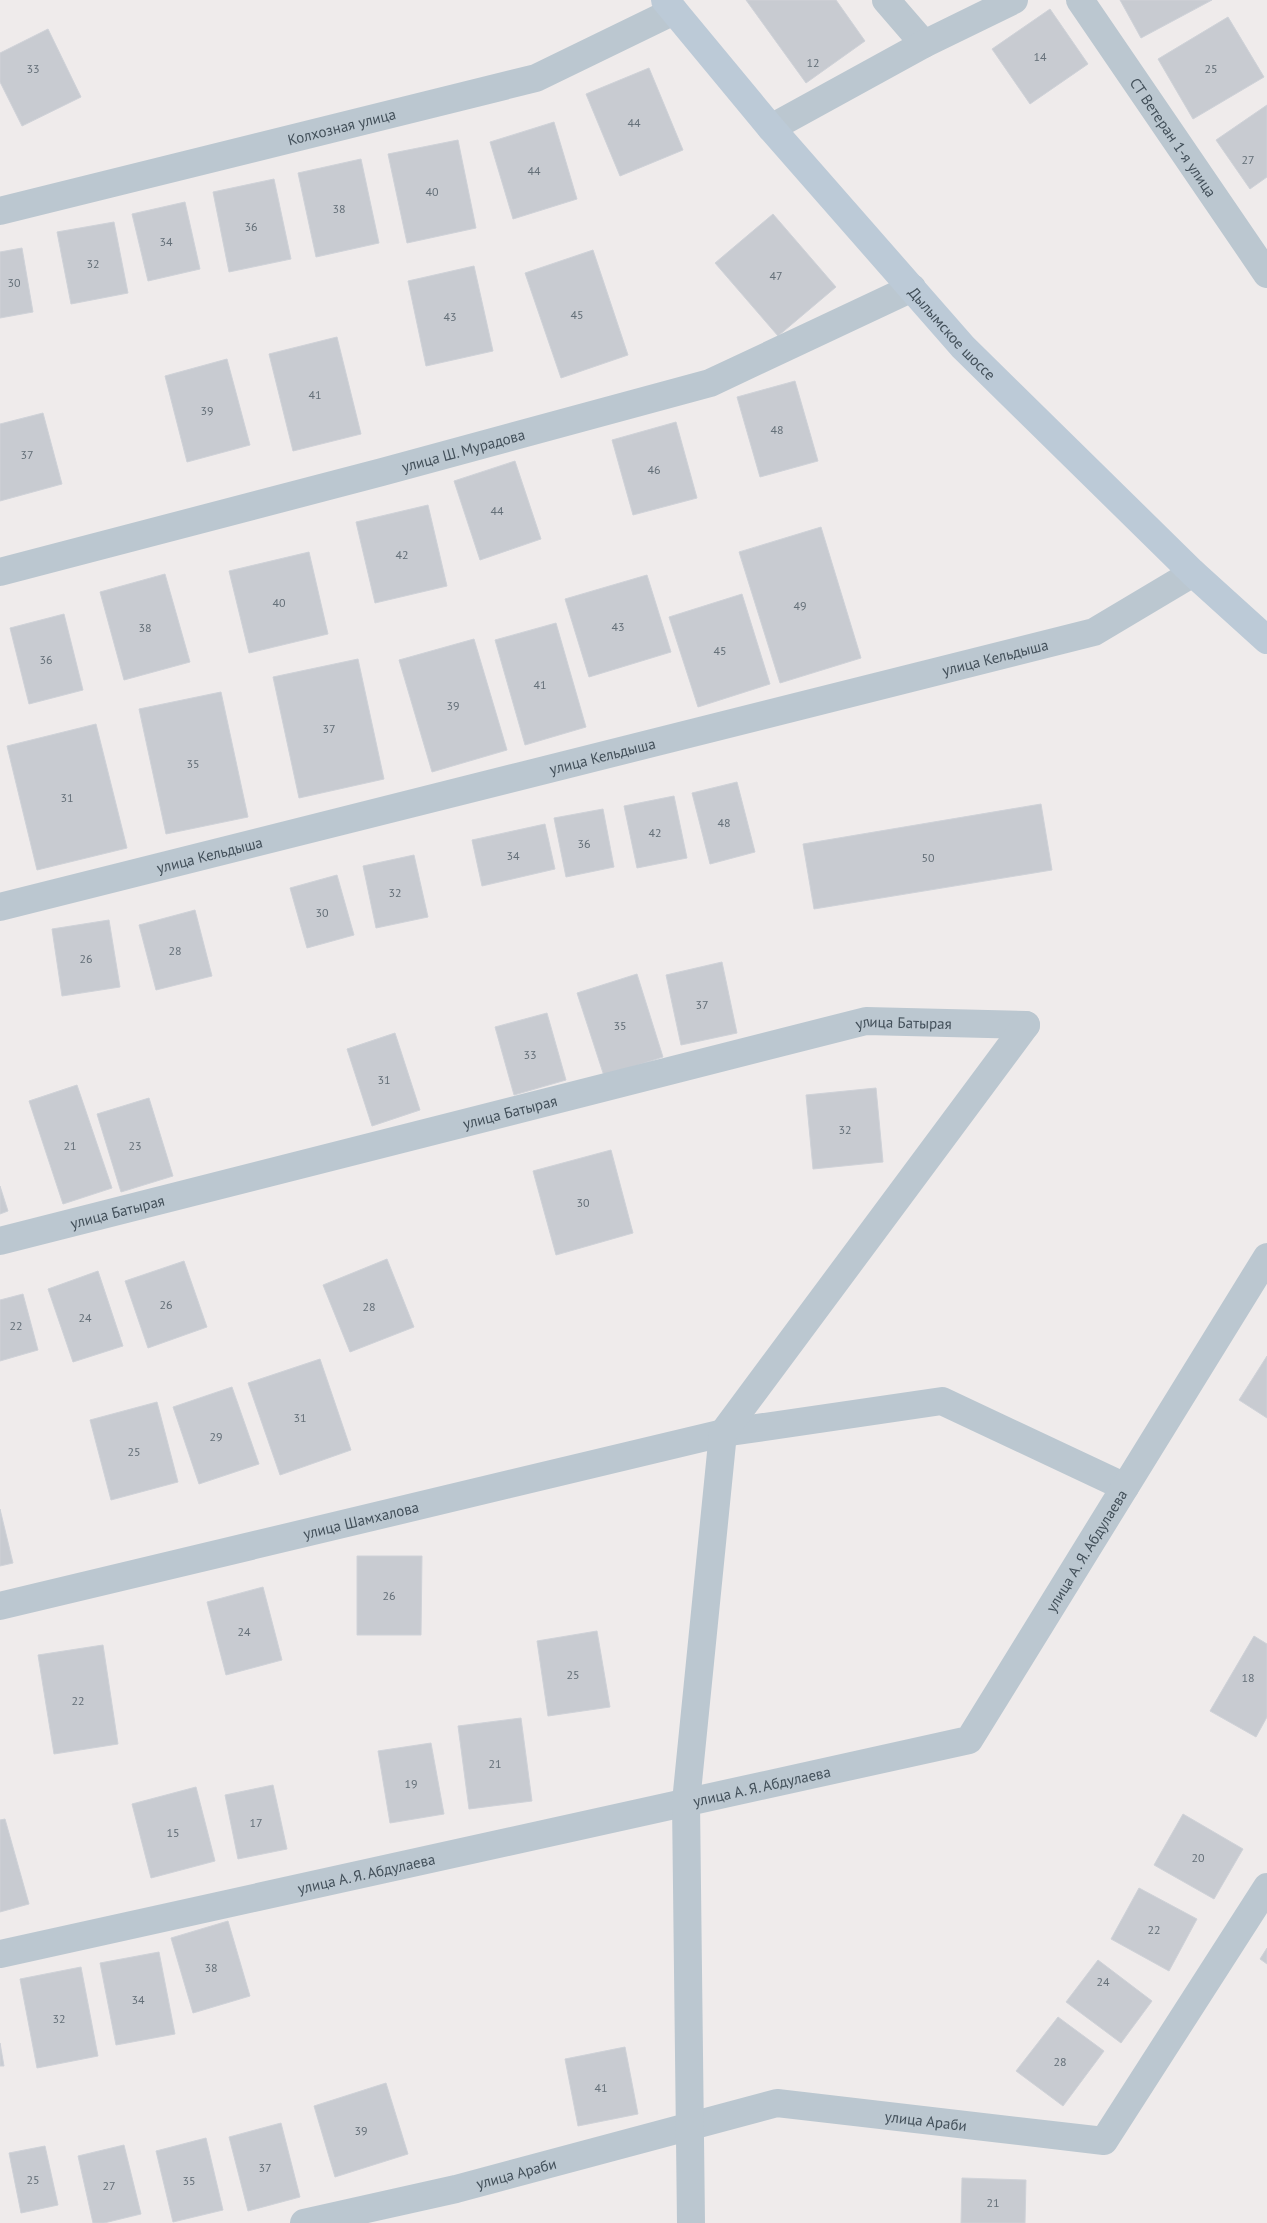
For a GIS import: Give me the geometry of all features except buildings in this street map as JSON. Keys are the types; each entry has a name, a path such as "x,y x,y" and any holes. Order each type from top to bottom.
{"main road":[{"name":"Дылымское шоссе","path":"670,5 771,128 964,347 1193,573 1267,640"}],"street":[{"path":"886,0 924,44"},
{"path":"771,128 924,44 1014,0"},
{"name":"СТ Ветеран 1-я улица","path":"1080,0 1267,274"},
{"name":"Колхозная улица","path":"0,211 536,78 670,5"},
{"name":"улица Ш. Мурадова","path":"0,572 382,472 710,383 912,288"},
{"name":"улица Кельдыша","path":"0,907 1094,632 1193,573"},
{"name":"улица Батырая","path":"0,1241 866,1021 1026,1025 723,1433"},
{"name":"улица А. Я. Абдулаева","path":"0,1954 969,1740 1267,1257"},
{"name":"улица Шамхалова","path":"0,1606 723,1433 942,1401 1125,1487"},
{"path":"691,2223 686,1802 723,1433"},
{"name":"улица Араби","path":"304,2223 397,2212 456,2189 776,2103 1104,2141 1267,1887"}]}
